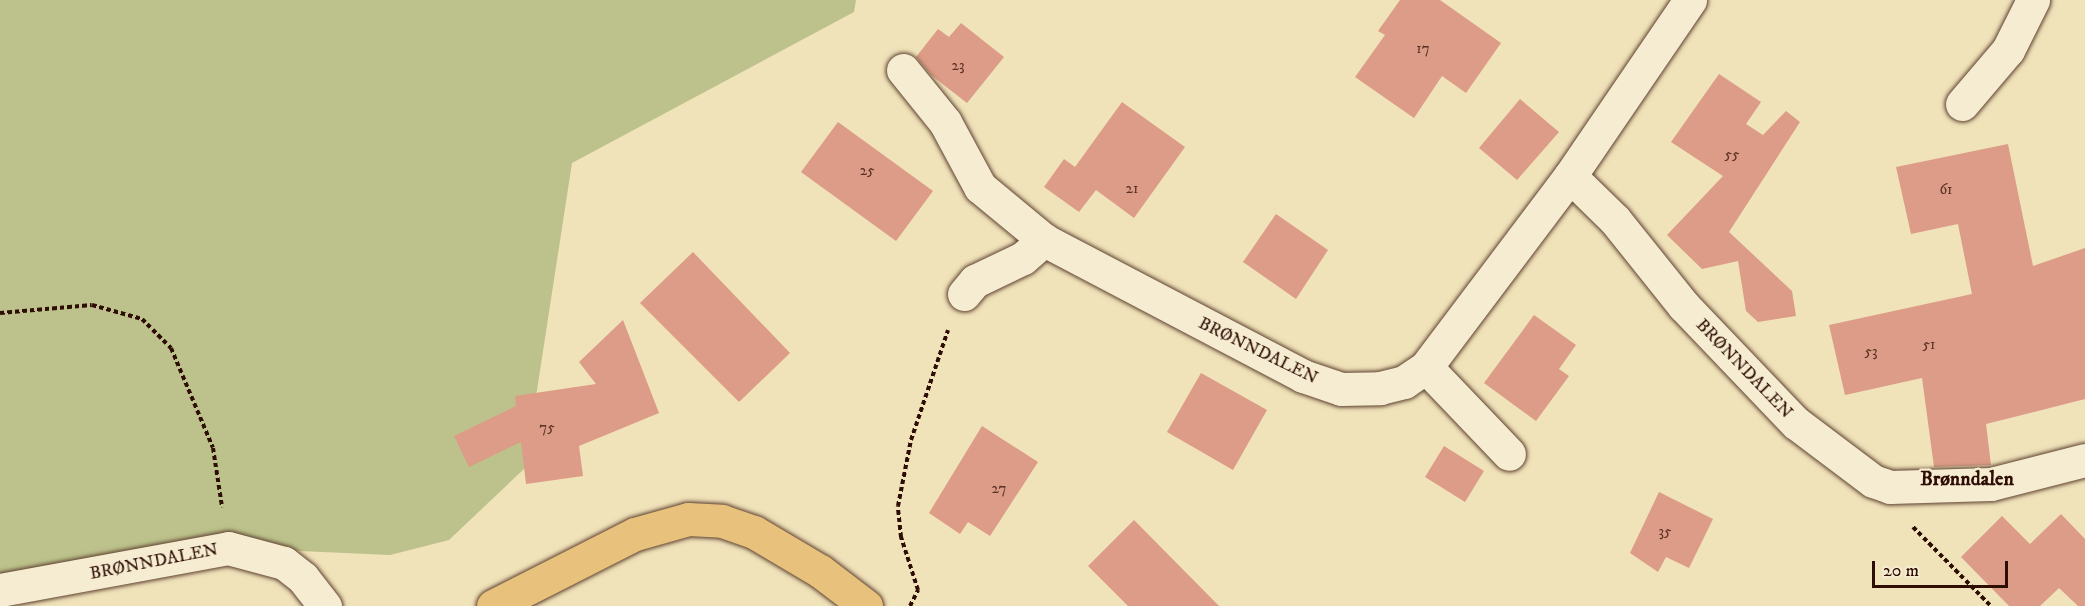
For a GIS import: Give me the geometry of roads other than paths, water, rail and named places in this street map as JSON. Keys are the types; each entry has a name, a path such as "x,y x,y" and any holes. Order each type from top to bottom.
{"main road":[{"path":"493,606 635,534 688,519 722,521 754,532 820,571 866,606"}],"street":[{"name":"BRØNNDALEN","path":"903,70 945,122 980,187 1044,240 1304,376 1341,389 1404,382 1426,367 1570,176 1690,0"},
{"path":"1962,104 2008,50 2033,0"},
{"name":"BRØNNDALEN","path":"1570,176 1615,220 1684,306 1796,423 1873,481 1890,488 1991,484 2085,460"},
{"path":"964,294 975,281 1023,258 1044,240"},
{"path":"1426,367 1509,454"},
{"name":"BRØNNDALEN","path":"0,590 228,548 284,563 303,578 325,606"}],"district":[{"name":"Brønndalen","path":"1967,479"}]}
